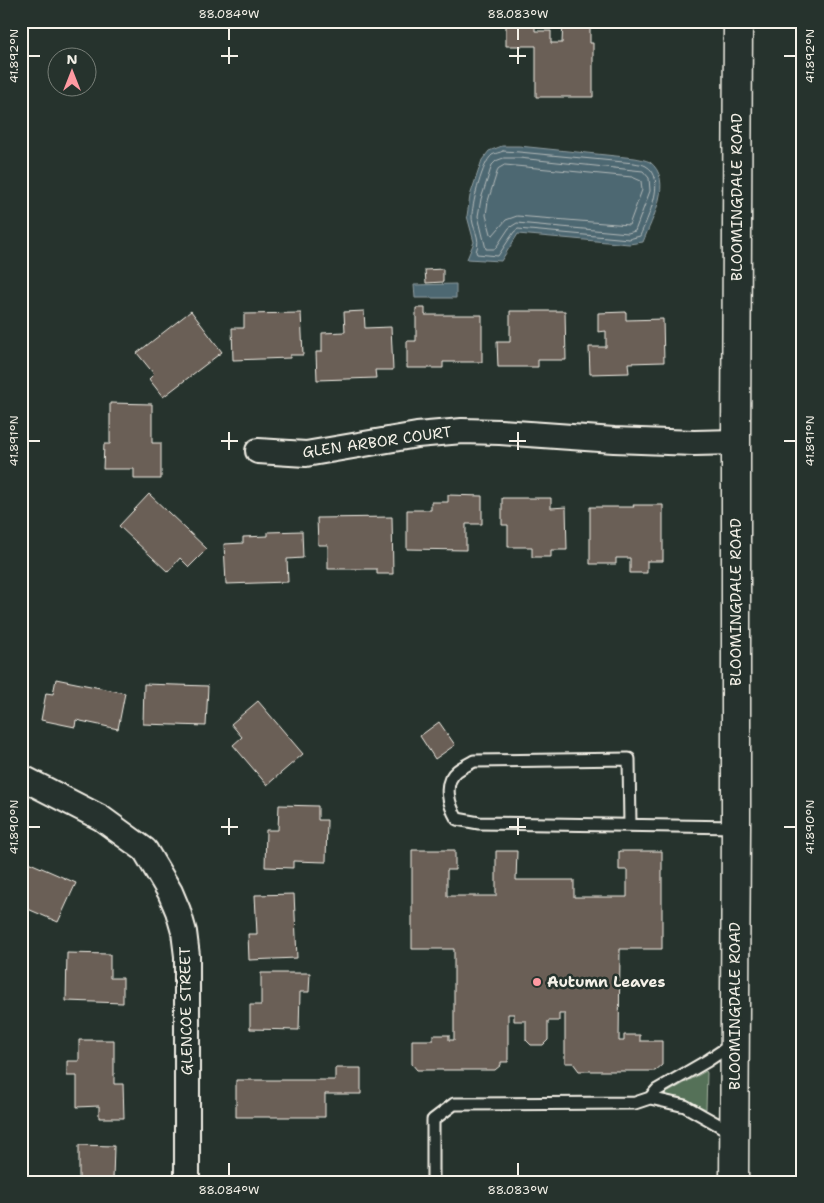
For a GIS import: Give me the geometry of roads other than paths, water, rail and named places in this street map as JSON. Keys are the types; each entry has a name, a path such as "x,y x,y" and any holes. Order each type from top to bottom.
{"street":[{"name":"BLOOMINGDALE ROAD","path":"734,1182 738,21"},
{"name":"GLEN ARBOR COURT","path":"258,451 306,454 407,436 462,431 614,440 694,443 736,442"},
{"name":"GLENCOE STREET","path":"21,777 85,809 145,850 170,892 178,911 184,932 187,956 187,1182"}],"lane":[{"path":"630,825 629,760 474,761 455,772 448,785 449,805 457,819 479,824 736,826"},
{"path":"433,1182 433,1120 454,1104 635,1103 650,1098 657,1090 707,1061 735,1042"},
{"path":"650,1098 685,1106 734,1134"}],"water":[{"path":"502,146 519,146 635,158 650,162 657,170 661,190 655,212 643,242 629,244 518,234 501,261 467,259 474,242 467,216 470,196 482,160 489,151"},
{"path":"456,284 456,298 415,298 414,285"}],"place":[{"name":"Autumn Leaves","path":"537,982"}]}
